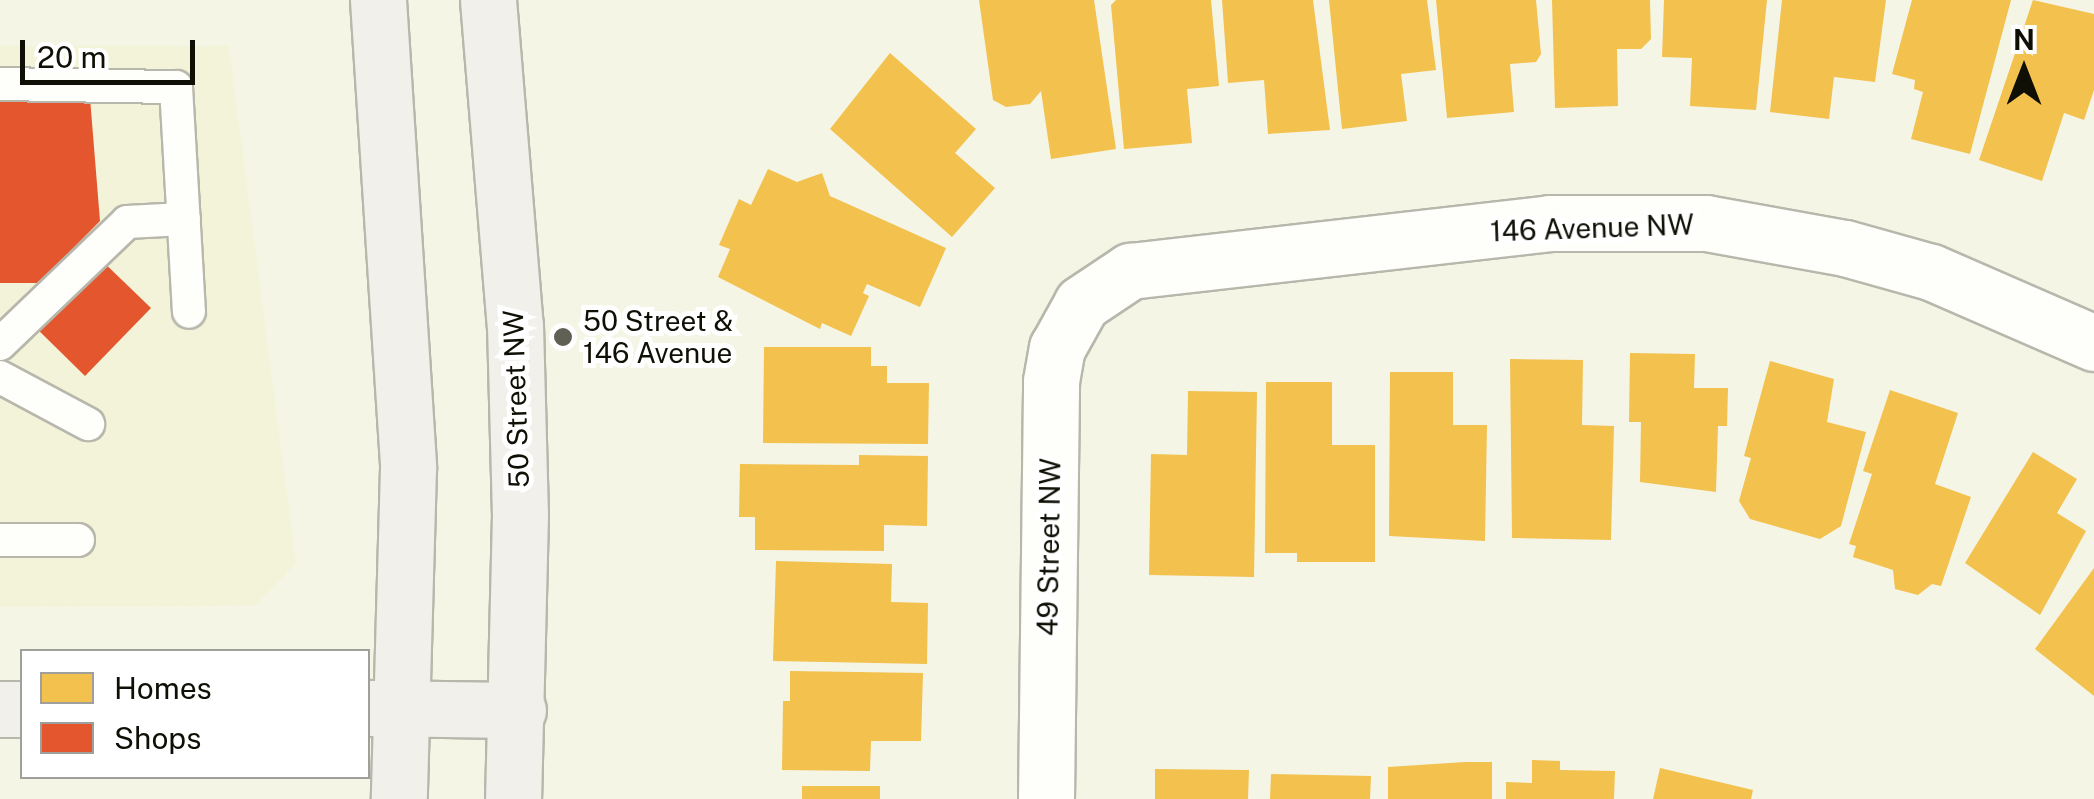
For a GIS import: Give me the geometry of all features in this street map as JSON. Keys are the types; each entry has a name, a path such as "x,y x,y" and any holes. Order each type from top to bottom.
{"main road":[{"path":"378,0 408,468 385,708 399,799"},
{"name":"50 Street NW","path":"488,0 515,325 518,710 513,799"},
{"path":"385,708 518,710"}],"street":[{"name":"146 Avenue NW","path":"1082,302 1105,283 1159,266 1549,224 1638,220 1706,224 1845,248 1931,272 2094,343"},
{"name":"49 Street NW","path":"1046,799 1052,380 1056,348 1082,302"}],"lane":[{"path":"0,84 176,87 189,312"},
{"path":"0,344 127,222 184,218"},
{"path":"0,377 88,424"},
{"path":"0,540 78,540"}],"shaded area":[{"path":"0,46 229,46 296,563 255,606 0,607"}],"building: Homes":[{"path":"979,0 1094,0 1116,149 1051,159 1041,91 1030,104 1006,107 993,100"},
{"path":"1116,0 1211,0 1219,86 1187,89 1192,143 1124,149 1111,5"},
{"path":"1222,0 1313,0 1330,130 1268,134 1264,80 1228,83"},
{"path":"1329,0 1427,0 1436,70 1401,74 1407,121 1342,129"},
{"path":"1436,0 1536,0 1541,54 1536,62 1510,64 1514,112 1447,118"},
{"path":"1552,0 1650,0 1651,39 1641,49 1617,49 1618,106 1555,108"},
{"path":"1664,0 1767,0 1756,110 1690,106 1692,58 1662,57"},
{"path":"1782,0 1886,0 1875,82 1834,77 1829,119 1770,112"},
{"path":"1912,0 2011,0 1970,154 1911,139 1923,92 1914,89 1915,80 1892,74"},
{"path":"2033,0 2094,14 2094,90 2084,120 2064,113 2042,181 1979,160"},
{"path":"890,53 976,129 955,153 995,188 952,237 830,129"},
{"path":"768,169 797,182 822,173 830,196 946,248 920,307 867,284 863,293 869,296 851,336 822,323 820,329 718,277 730,249 719,245 739,199 751,205"},
{"path":"764,347 871,347 871,366 887,366 887,383 929,383 928,444 763,443"},
{"path":"1630,353 1695,354 1694,388 1728,388 1727,426 1718,426 1716,492 1640,482 1641,422 1629,422"},
{"path":"1510,359 1583,360 1582,425 1614,426 1611,540 1512,538"},
{"path":"1770,361 1834,379 1827,422 1866,432 1841,526 1820,539 1750,519 1739,501 1751,458 1744,456"},
{"path":"1390,372 1453,372 1453,425 1487,425 1485,541 1389,536"},
{"path":"1266,382 1332,382 1332,445 1375,445 1375,562 1297,562 1297,553 1265,553"},
{"path":"1890,390 1958,413 1935,484 1971,497 1941,586 1932,584 1918,595 1895,589 1893,570 1853,557 1856,546 1849,544 1872,474 1863,471"},
{"path":"1188,391 1257,392 1254,577 1149,575 1151,454 1187,455"},
{"path":"2033,452 2077,479 2057,513 2086,531 2040,615 1965,563"},
{"path":"859,455 928,456 927,526 884,525 884,551 755,550 755,517 739,517 740,464 859,465"},
{"path":"776,561 892,564 891,602 928,603 927,664 773,661"},
{"path":"2094,568 2094,696 2035,649"},
{"path":"790,671 923,673 921,741 871,741 870,771 782,770 783,701 790,701"},
{"path":"1532,760 1560,761 1560,770 1615,771 1614,799 1506,799 1506,782 1532,783"},
{"path":"1492,762 1492,799 1388,799 1388,767"},
{"path":"1660,768 1753,790 1751,799 1653,799"},
{"path":"1155,769 1249,770 1248,799 1155,799"},
{"path":"1271,774 1371,776 1370,799 1270,799"},
{"path":"802,786 880,786 880,799 802,799"}],"building: Shops":[{"path":"0,98 90,98 100,221 39,283 0,283"},
{"path":"95,254 151,308 85,376 29,321"}],"place":[{"name":"50 Street & 146 Avenue","path":"563,337"}]}
